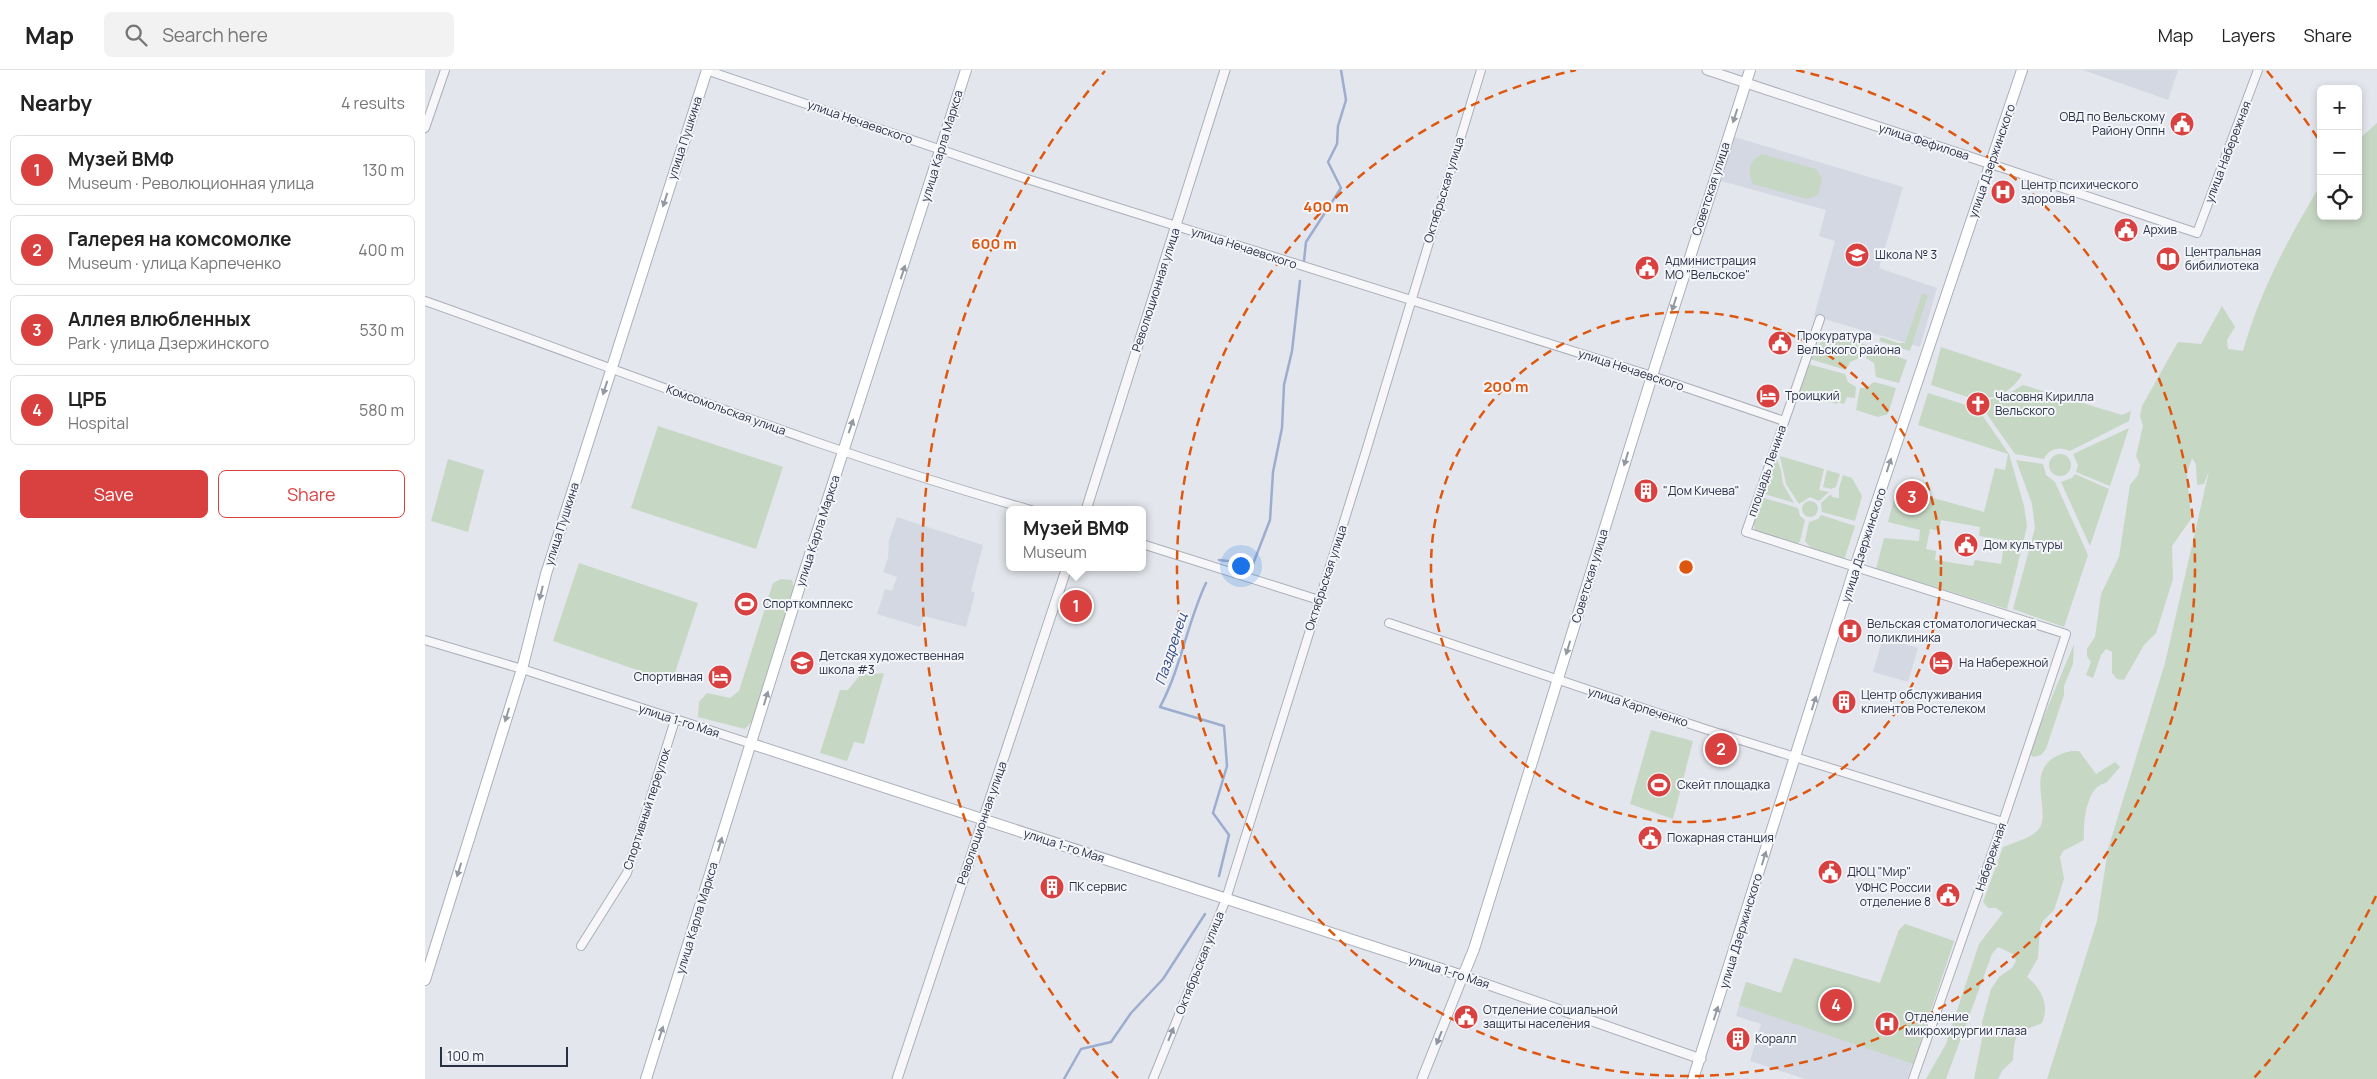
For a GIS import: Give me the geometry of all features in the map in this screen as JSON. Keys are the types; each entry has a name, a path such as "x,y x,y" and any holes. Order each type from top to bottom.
{"main road":[{"name":"улица Пушкина","path":"425,980 522,669 546,574 707,70"},
{"name":"улица Карла Маркса","path":"646,1079 843,452 966,70"},
{"name":"Советская улица","path":"1463,976 1474,948 1651,376 1750,70"},
{"name":"улица Дзержинского","path":"1693,1079 1701,1059 1855,567 2022,70"},
{"name":"улица 1-го Мая","path":"751,744 1463,976"}],"street":[{"path":"425,128 445,70"},
{"name":"улица Нечаевского","path":"707,70 941,150 1410,302 1651,376 1785,421"},
{"name":"Революционная улица","path":"1087,506 1225,70"},
{"name":"Октябрьская улица","path":"1153,1079 1226,899 1481,70"},
{"name":"улица Фефилова","path":"1707,70 2197,233"},
{"name":"улица Набережная","path":"2197,233 2259,70"},
{"name":"Комсомольская улица","path":"425,301 843,452 959,490 1017,506"},
{"name":"площадь Ленина","path":"1820,319 1746,532 2066,634"},
{"path":"1146,545 1319,600"},
{"name":"Революционная улица","path":"897,1079 1066,571"},
{"name":"улица Карпеченко","path":"1389,623 1557,681 2003,822"},
{"name":"Набережная","path":"1913,1079 2003,822 2066,634"},
{"name":"улица 1-го Мая","path":"425,640 522,669 751,744"},
{"name":"Спортивный переулок","path":"581,946 627,873 675,720"},
{"name":"улица 1-го Мая","path":"1463,976 1701,1059"},
{"name":"Советская улица","path":"1422,1079 1463,976"}],"shaded area":[{"path":"2083,70 2178,70 2168,100"},
{"name":"Школа № 3","path":"1734,137 1903,187 1879,268 1937,288 1920,347 1814,316 1835,241 1819,236 1826,210 1721,181"},
{"path":"897,517 983,545 971,591 975,593 966,627 924,616 920,627 877,614 885,589 892,591 897,577 883,572 888,558 889,540"},
{"path":"1883,637 1918,648 1908,682 1873,672"},
{"path":"1905,924 1954,941 1907,1079 1805,1079 1750,1061 1761,1024 1736,1016 1746,982 1781,993 1794,958 1880,983 1899,930"}],"green space":[{"path":"2377,123 2377,1079 2047,1079 2097,921 2108,849 2165,663 2209,471 2204,484 2197,485 2196,464 2192,458 2187,473 2191,519 2172,546 2173,579 2156,633 2144,645 2124,680 2117,679 2112,673 2112,652 2106,649 2101,655 2093,678 2086,675 2091,662 2087,656 2087,649 2095,637 2101,594 2119,557 2130,485 2138,475 2140,465 2136,456 2143,426 2140,416 2142,406 2178,342 2201,344 2222,306 2235,327 2227,340 2228,349 2243,351 2258,307 2276,265 2317,191 2317,220 2362,220 2362,136"},
{"path":"1762,154 1816,169 1822,178 1818,195 1807,199 1753,184 1750,166"},
{"path":"1922,294 1928,295 1910,351 1879,341 1881,337 1898,343 1905,343"},
{"path":"1828,337 1843,337 1866,345 1862,357 1850,362 1846,370 1810,359 1822,340"},
{"path":"1869,347 1907,360 1899,383 1876,377 1874,363 1866,358"},
{"path":"1941,347 2022,374 2017,382 2003,394 1992,397 1977,392 1968,397 1931,385"},
{"path":"1808,364 1845,374 1848,382 1856,387 1855,398 1847,397 1844,404 1838,402 1837,404 1798,393"},
{"path":"1874,382 1896,388 1888,414 1878,417 1856,410 1860,388 1866,388"},
{"path":"2023,385 2122,415 2131,411 2129,421 2070,451 2059,448 2052,450 2044,459 2015,454 1986,413 1989,409 1989,400 2010,393"},
{"path":"1928,393 1966,405 1972,414 1982,415 2009,454 2024,506 2027,526 2007,609 1876,569 1884,538 1919,541 1920,530 1888,522 1897,488 1984,512 1995,468 2005,470 2008,454 1918,425","holes":["1941,520 1980,527 1979,536 2005,540 2001,564 1975,560 1973,566 1935,560 1936,551 1926,549 1930,529 1939,531"]},
{"path":"658,426 783,467 756,549 631,508"},
{"path":"2129,428 2110,486 2076,472 2078,465 2073,454"},
{"path":"2060,454 2068,457 2071,465 2068,473 2060,476 2052,473 2049,465 2052,457"},
{"path":"1780,456 1824,469 1819,490 1829,492 1819,501 1810,497 1799,504 1786,484"},
{"path":"1776,457 1781,470 1783,484 1794,503 1765,494"},
{"path":"448,459 484,470 468,532 431,521"},
{"path":"2016,460 2043,464 2046,475 2055,482 2088,555 2064,627 2013,609 2035,528 2032,504"},
{"path":"1827,470 1840,474 1836,487 1831,489 1823,487"},
{"path":"2075,474 2109,489 2090,546 2061,482 2072,478"},
{"path":"1843,475 1852,478 1862,496 1855,521 1822,512 1821,503 1831,494 1832,497 1839,498 1839,488"},
{"path":"1761,497 1798,508 1800,516 1805,520 1800,541 1797,545 1755,531 1753,521"},
{"path":"1810,501 1818,509 1810,517 1802,509"},
{"path":"1821,515 1855,526 1844,560 1813,551 1805,541 1809,522 1818,519"},
{"path":"579,563 698,603 672,682 553,641"},
{"path":"781,579 792,580 794,588 754,719 745,729 698,717 699,702 707,693 730,698 739,691 773,583"},
{"path":"2074,644 2073,664 2064,686 2064,695 2046,749 2041,755 2034,757 2028,753 2031,732 2042,721"},
{"path":"884,673 864,744 854,742 847,761 820,753 840,690 848,690 860,675"},
{"path":"1651,730 1693,741 1673,819 1630,804"},
{"path":"2072,751 2079,751 2096,774 2115,762 2120,767 2106,783 2094,791 2090,798 2085,815 2084,840 2063,851 2060,857 2064,879 2054,910 2043,921 2040,928 2038,958 2027,977 2043,997 2045,1010 2042,1023 2019,1034 2016,1038 2013,1060 2002,1071 1998,1079 1974,1079 1983,1034 1982,1022 1991,989 1999,977 2012,968 2016,961 2013,954 1998,947 1992,954 1946,1079 1926,1079 1946,1044 1979,944 2003,913 1996,908 1988,908 1983,902 2003,847 2026,838 2038,830 2042,822 2043,811 2040,788 2041,776 2045,765 2055,757"},
{"path":"1905,924 1954,941 1913,1064 1739,1005 1746,982 1781,993 1794,958 1880,983 1899,930"}],"waterway":[{"name":"Паздренец","path":"1304,261 1306,242 1341,188 1328,162 1337,144 1338,126 1346,100 1341,70"},
{"name":"Паздренец","path":"1219,560 1253,564 1270,520 1273,472 1282,428 1284,385 1292,351 1300,281"},
{"name":"Паздренец","path":"1206,583 1199,598 1173,677 1160,707 1224,726 1227,766 1213,813 1229,835 1219,876"},
{"name":"Паздренец","path":"1064,1079 1081,1049 1111,1042 1131,1013 1163,979 1205,914"}],"place":[{"name":"ОВД по Вельскому Району Оппн","path":"2182,124"},
{"name":"Центр психического здоровья","path":"2003,192"},
{"name":"Архив","path":"2126,230"},
{"name":"Школа № 3","path":"1857,255"},
{"name":"Центральная бибилиотека","path":"2168,259"},
{"name":"Администрация МО \"Вельское\"","path":"1647,268"},
{"name":"Прокуратура Вельского района","path":"1780,343"},
{"name":"Троицкий","path":"1768,396"},
{"name":"Часовня Кирилла Вельского","path":"1978,404"},
{"name":"\"Дом Кичева\"","path":"1646,491"},
{"name":"Аллея влюбленных","path":"1912,497"},
{"name":"Дом культуры","path":"1966,545"},
{"name":"Спорткомплекс","path":"746,604"},
{"name":"Музей ВМФ","path":"1076,606"},
{"name":"Вельская стоматологическая поликлиника","path":"1850,631"},
{"name":"Детская художественная школа #3","path":"802,663"},
{"name":"На Набережной","path":"1941,663"},
{"name":"Спортивная","path":"720,677"},
{"name":"Центр обслуживания клиентов Ростелеком","path":"1844,702"},
{"name":"Галерея на комсомолке","path":"1721,749"},
{"name":"Скейт площадка","path":"1659,785"},
{"name":"Пожарная станция","path":"1650,838"},
{"name":"ДЮЦ \"Мир\"","path":"1830,872"},
{"name":"ПК сервис","path":"1052,887"},
{"name":"УФНС России отделение 8","path":"1948,895"},
{"name":"ЦРБ","path":"1836,1005"},
{"name":"Отделение социальной защиты населения","path":"1466,1017"},
{"name":"Отделение микрохирургии глаза","path":"1887,1024"},
{"name":"Коралл","path":"1738,1039"}]}
